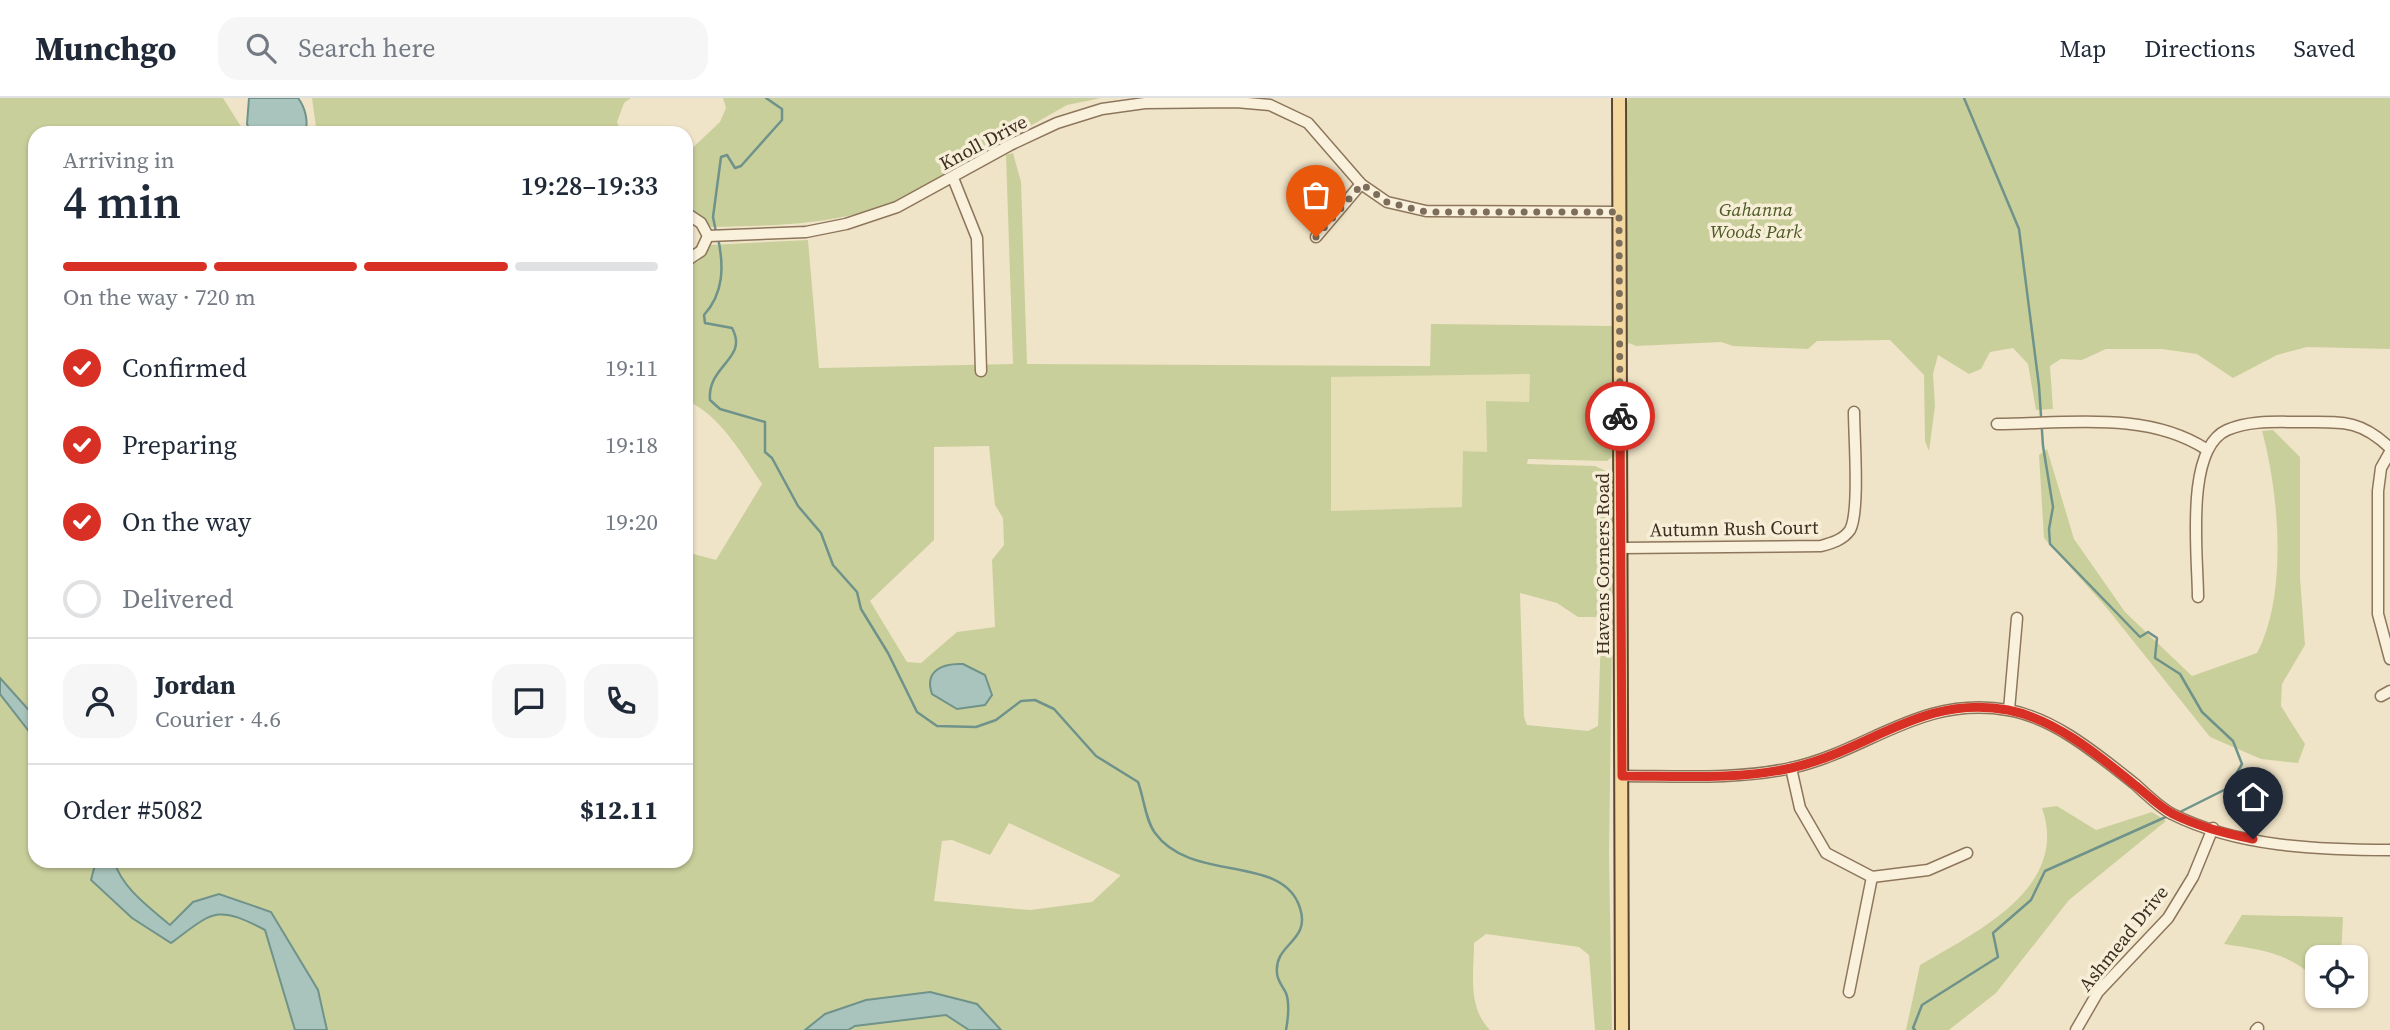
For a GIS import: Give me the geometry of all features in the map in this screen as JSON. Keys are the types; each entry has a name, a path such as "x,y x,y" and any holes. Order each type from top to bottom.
{"main road":[{"name":"Havens Corners Road","path":"1619,98 1622,1030"}],"street":[{"name":"Knoll Drive","path":"708,236 806,232 846,224 897,207 1010,145 1057,123 1101,109 1145,103 1236,102 1270,105 1308,123 1362,184 1387,202 1426,212 1619,212"},
{"path":"953,178 977,239 981,371"},
{"path":"1316,237 1362,184"},
{"path":"693,218 701,223 708,236 701,251 693,256"},
{"name":"Autumn Rush Court","path":"1621,548 1821,546 1838,541 1850,529 1854,513 1854,412"},
{"path":"2198,597 2198,475 2206,449 2224,431 2249,423 2343,422 2370,430 2390,450 2381,468 2378,491 2378,614 2390,659"},
{"path":"1997,424 2141,424 2192,440 2206,449"},
{"path":"2009,710 2017,618"},
{"path":"1622,776 1715,776 1791,768 1847,748 1886,729 1942,710 1971,707 2009,710 2049,723 2171,813 2230,835 2324,850 2390,850"},
{"path":"1791,768 1800,808 1826,853 1872,877 1928,870 1967,853"},
{"name":"Ashmead Drive","path":"2076,1030 2098,992 2168,918 2193,877 2213,828"},
{"path":"1849,992 1872,877"}],"shaded area":[{"path":"1530,373 1529,402 1487,453 1463,451 1463,507 1331,511 1331,377"}],"green space":[{"path":"0,98 223,98 241,126 28,126 28,709 0,678"},
{"path":"312,98 631,98 624,103 617,122 619,126 316,126"},
{"path":"723,98 1101,98 1067,105 901,199 877,208 808,222 711,227 693,211 693,147 720,122 726,108"},
{"name":"Gahanna Woods Park","path":"1628,98 2390,98 2390,349 2307,347 2277,355 2233,378 2197,354 2162,349 2106,349 2082,360 2061,359 2050,366 2053,409 2036,410 2028,364 2013,348 1990,352 1981,369 1969,374 1938,355 1933,374 1935,406 1929,451 1925,441 1924,375 1890,340 1817,341 1808,349 1733,346 1721,342 1636,346 1629,343 1625,347 1623,125"},
{"path":"1013,153 1021,182 1027,364 1430,366 1431,324 1615,326 1613,456 1607,461 1528,459 1527,464 1595,466 1613,474 1611,617 1578,617 1557,603 1520,593 1524,717 1527,725 1588,731 1598,726 1601,633 1612,633 1609,854 1612,1030 1595,1030 1589,955 1579,947 1486,934 1474,943 1473,989 1478,1011 1490,1030 1001,1030 977,1004 930,992 866,1000 825,1014 805,1030 327,1030 318,990 271,912 193,902 170,925 145,904 123,880 117,868 693,868 693,554 716,560 762,484 720,425 693,404 693,264 699,261 710,245 808,240 819,368 1013,364 1006,155","holes":["1530,374 1529,402 1486,401 1487,452 1463,451 1462,507 1331,511 1331,377","989,446 995,505 1003,518 1004,545 992,560 995,627 957,632 921,663 907,662 870,601 934,540 934,447","1009,823 1120,875 1120,876 1092,902 1030,910 934,901 942,841 952,840 990,855"]},
{"path":"2273,430 2300,457 2300,578 2305,645 2282,684 2281,706 2305,744 2298,763 2261,759 2210,737 2106,607 2044,538 2039,455 2047,449 2074,539 2125,612 2192,676 2257,653 2267,629 2277,574 2278,544 2273,484 2262,431"},
{"path":"0,694 28,730 28,868 94,868 91,880 171,943 206,918 215,915 236,917 265,930 295,1030 0,1030"},
{"path":"2057,806 2096,830 2152,812 2166,821 2069,900 1996,993 1949,1030 1906,1030 1920,965 1991,922 2030,884 2043,862 2047,836 2042,808"},
{"path":"2242,915 2343,917 2342,945 2305,945 2305,970 2296,963 2274,954 2224,944"},
{"path":"946,1015 969,1030 848,1030 855,1026"}],"water":[{"path":"249,98 298,98 303,106 307,124 248,126"},
{"path":"963,664 985,675 992,695 985,705 957,709 932,694 931,679 937,670 948,665"},
{"path":"0,678 28,709 28,730 0,694"},
{"path":"94,868 117,868 130,888 170,925 193,902 219,894 271,912 318,990 327,1030 295,1030 265,930 236,917 215,915 206,918 171,943 132,918 91,880"},
{"path":"930,992 977,1004 1001,1030 969,1030 946,1015 855,1026 848,1030 805,1030 825,1014 866,1000"}],"waterway":[{"path":"716,232 713,217 721,157 727,155 735,168 741,166 782,120 782,109 766,98"},
{"path":"1964,98 2019,229 2039,386 2043,446 2053,507 2049,529 2050,544 2140,637 2148,632 2157,638 2155,658 2180,674 2202,712 2233,741 2242,764 2228,788 2178,813"},
{"path":"718,238 721,279 711,307 704,315 705,323 732,328 736,339 732,355 715,378 710,400 720,409 765,422 765,452 772,458 798,506 821,533 833,565 857,592 861,609 888,653 917,712 937,726 976,727 996,720 1021,701 1035,700 1054,709 1096,756 1138,782 1152,827 1171,849 1191,859 1275,880 1290,891 1300,908 1302,919 1297,936 1281,955 1278,963 1277,976 1288,1002 1286,1030"},
{"path":"1915,1030 1913,1028 1922,1005 1998,957 1993,933 2031,900 2045,871 2168,816"}],"way so far":[{"path":"1316,237 1362,184 1387,202 1426,212 1619,212 1620,416"}],"route":[{"path":"1620,416 1622,776 1715,776 1791,768 1847,748 1886,729 1942,710 1971,707 2009,710 2049,723 2171,813 2230,835 2253,839"}]}
